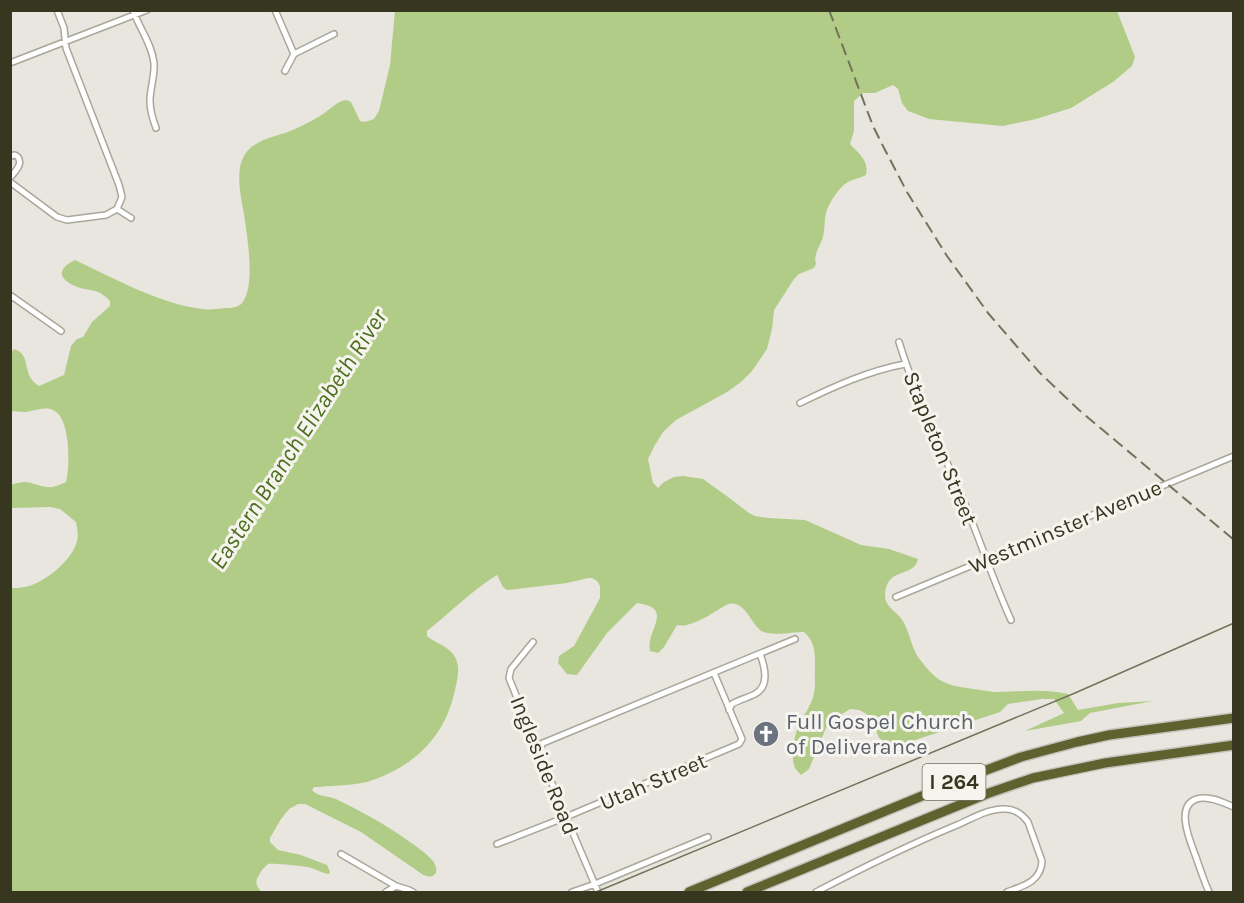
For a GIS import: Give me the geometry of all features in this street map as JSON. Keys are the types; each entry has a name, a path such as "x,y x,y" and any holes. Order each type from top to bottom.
{"highway":[{"name":"I 264","path":"688,892 968,777 1029,755 1077,741 1109,735 1233,718"},
{"name":"I 264","path":"747,892 996,790 1033,778 1105,762 1233,745"}],"street":[{"path":"10,156 15,155 20,162 10,180 57,217 67,220 106,215 117,209 122,197 119,185 66,48 64,28 57,10"},
{"path":"10,63 134,13 147,10"},
{"path":"275,10 294,54"},
{"path":"134,13 154,62 150,100 152,118 156,128"},
{"path":"285,71 294,54 334,34"},
{"path":"117,209 130,218"},
{"path":"10,295 61,331"},
{"name":"Stapleton Street","path":"899,342 924,411 961,494 994,584 1011,620"},
{"path":"800,403 862,375 906,364"},
{"name":"Westminster Avenue","path":"896,597 1233,456"},
{"path":"540,747 543,743 795,639"},
{"name":"Ingleside Road","path":"533,642 511,669 509,678 532,735 540,747 540,753 598,892"},
{"path":"729,710 732,704 755,694 763,686 765,674 760,654"},
{"path":"714,673 729,710"},
{"name":"Utah Street","path":"497,844 740,744 742,739 729,710"},
{"path":"1209,892 1186,832 1186,810 1194,801 1205,798 1233,807"},
{"path":"816,892 924,838 977,816 999,809 1010,809 1020,814 1028,822 1042,861 1040,873 1031,882 1007,892"},
{"path":"572,892 708,837"},
{"path":"341,854 396,886 413,892"},
{"path":"386,892 396,886"}],"water":[{"name":"Eastern Branch Elizabeth River","path":"395,11 1117,11 1135,57 1132,66 1113,82 1071,108 1003,126 929,119 908,111 902,103 898,89 893,85 875,93 863,93 854,101 854,131 850,144 865,161 866,175 845,184 832,200 826,213 823,237 816,254 814,268 799,274 794,279 774,310 767,349 752,371 727,392 676,420 663,432 648,459 653,483 658,488 674,477 703,479 755,516 805,520 861,545 889,549 918,559 916,565 889,582 886,588 886,600 904,623 918,657 931,673 943,682 994,692 1059,692 1068,694 1078,710 1118,703 1153,701 1090,713 1081,721 1025,731 1064,713 1054,699 1008,704 1000,712 900,745 886,743 879,738 871,718 859,710 850,709 826,728 809,769 801,775 795,768 793,758 794,739 810,706 815,684 814,648 804,632 775,634 764,632 756,626 743,608 728,604 696,622 683,626 677,625 658,653 650,651 651,636 657,615 655,610 637,603 607,633 577,675 567,674 558,663 559,656 574,646 600,598 600,586 597,581 588,578 567,583 507,590 497,575 469,595 427,631 427,636 447,648 456,658 458,673 449,709 443,723 426,748 402,766 373,780 314,787 312,790 365,814 414,845 433,861 436,869 434,875 423,875 361,832 305,804 298,804 289,809 281,819 270,842 278,850 301,855 327,865 329,874 308,867 268,864 256,882 261,892 11,892 11,588 32,585 56,570 70,556 78,537 76,522 60,509 11,508 11,485 26,482 50,487 66,482 68,443 63,422 53,410 47,408 25,412 11,411 11,353 14,349 20,352 30,376 39,386 64,375 71,346 77,339 83,337 92,322 110,306 110,301 102,294 77,287 66,281 62,273 63,269 75,260 170,302 202,309 233,308 240,305 247,292 250,270 240,185 240,169 244,156 254,145 306,124 342,101 351,102 360,121 374,119 379,111 390,65"}],"tram line":[{"path":"596,892 1075,693 1234,623"}],"railway":[{"path":"829,10 873,126 907,192 947,256 988,313 1039,372 1079,410 1234,540"}],"place":[{"name":"Full Gospel Church of Deliverance","path":"766,734"}]}
